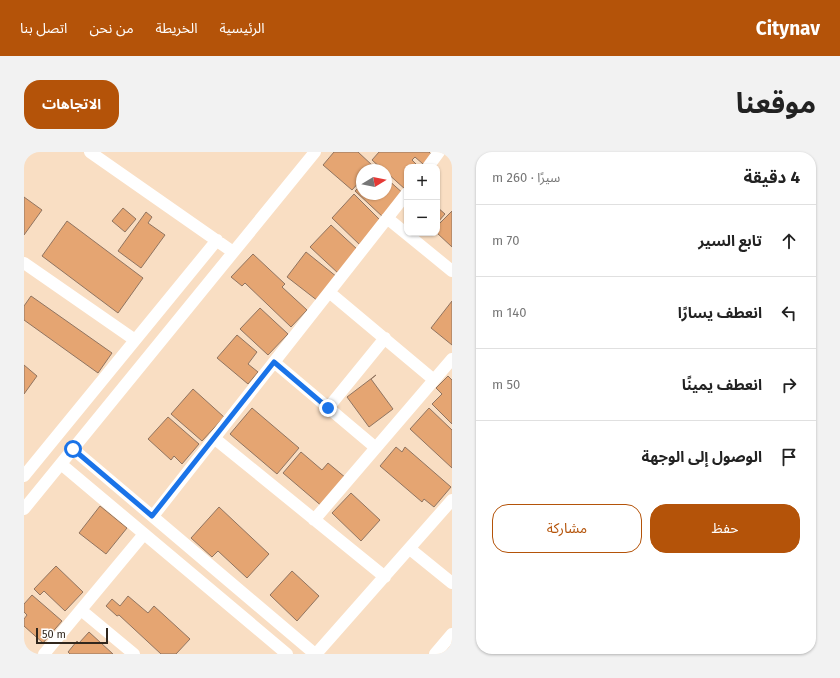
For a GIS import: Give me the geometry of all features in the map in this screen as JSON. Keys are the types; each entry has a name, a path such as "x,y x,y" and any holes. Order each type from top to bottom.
{"street":[{"path":"90,152 233,252"},
{"path":"24,509 314,152"},
{"path":"430,164 439,152"},
{"path":"152,516 404,197"},
{"path":"388,218 452,271"},
{"path":"24,476 217,240"},
{"path":"26,268 135,340"},
{"path":"329,292 434,380"},
{"path":"328,408 385,338"},
{"path":"314,520 452,359"},
{"path":"274,362 376,448"},
{"path":"214,438 385,577"},
{"path":"73,449 316,654 452,500"},
{"path":"61,464 287,654"},
{"path":"44,654 144,534"},
{"path":"410,548 452,583"},
{"path":"81,610 134,654"},
{"path":"435,654 451,636"}],"building":[{"path":"334,152 358,152 371,164 356,164 356,186 352,190 323,165"},
{"path":"379,152 429,152 432,155 423,164 415,157 412,160 416,164 404,164 404,188 392,177 392,164 376,164 372,160"},
{"path":"392,183 404,194 404,196 384,218 365,200 392,200"},
{"path":"354,194 356,196 356,200 360,200 383,223 361,246 332,218"},
{"path":"24,197 42,210 24,235"},
{"path":"123,208 136,219 125,232 112,221"},
{"path":"440,210 445,214 440,220"},
{"path":"452,211 452,247 440,236 440,223"},
{"path":"146,212 152,217 148,223 165,235 141,268 118,251"},
{"path":"67,221 143,278 118,313 42,256"},
{"path":"331,225 358,250 339,274 310,247"},
{"path":"306,252 337,277 318,301 287,277"},
{"path":"253,254 285,284 282,287 307,310 291,327 245,283 242,286 231,277"},
{"path":"31,296 112,353 98,373 24,320 24,306"},
{"path":"452,301 452,345 431,328"},
{"path":"260,308 288,334 268,355 240,329"},
{"path":"237,335 257,352 248,364 258,372 248,384 217,358"},
{"path":"24,365 37,376 24,394"},
{"path":"376,375 371,379 393,409 369,427 347,397"},
{"path":"448,376 452,380 452,424 432,404 442,394 436,388"},
{"path":"193,389 224,417 202,441 171,414"},
{"path":"252,408 299,448 277,474 230,434"},
{"path":"429,408 452,430 452,468 410,429"},
{"path":"168,417 199,444 182,464 174,456 171,460 148,439"},
{"path":"396,447 402,452 405,447 451,487 434,507 424,499 422,502 380,466"},
{"path":"301,452 322,470 328,463 346,478 324,508 283,473"},
{"path":"351,493 380,520 361,541 332,513"},
{"path":"100,506 127,528 106,554 79,533"},
{"path":"219,507 269,554 247,578 218,551 212,557 191,538"},
{"path":"56,566 83,592 65,611 44,591 40,595 34,589"},
{"path":"292,571 319,596 297,621 270,595"},
{"path":"32,595 62,621 43,643 24,626 24,619 27,615 24,612 24,604"},
{"path":"128,596 148,613 154,606 190,639 176,654 161,654 119,615 117,616 106,606 112,599 120,606"},
{"path":"89,632 113,654 70,654 68,652 77,641 79,643"}],"route":[{"path":"73,449 152,516 274,362 328,408"}]}
